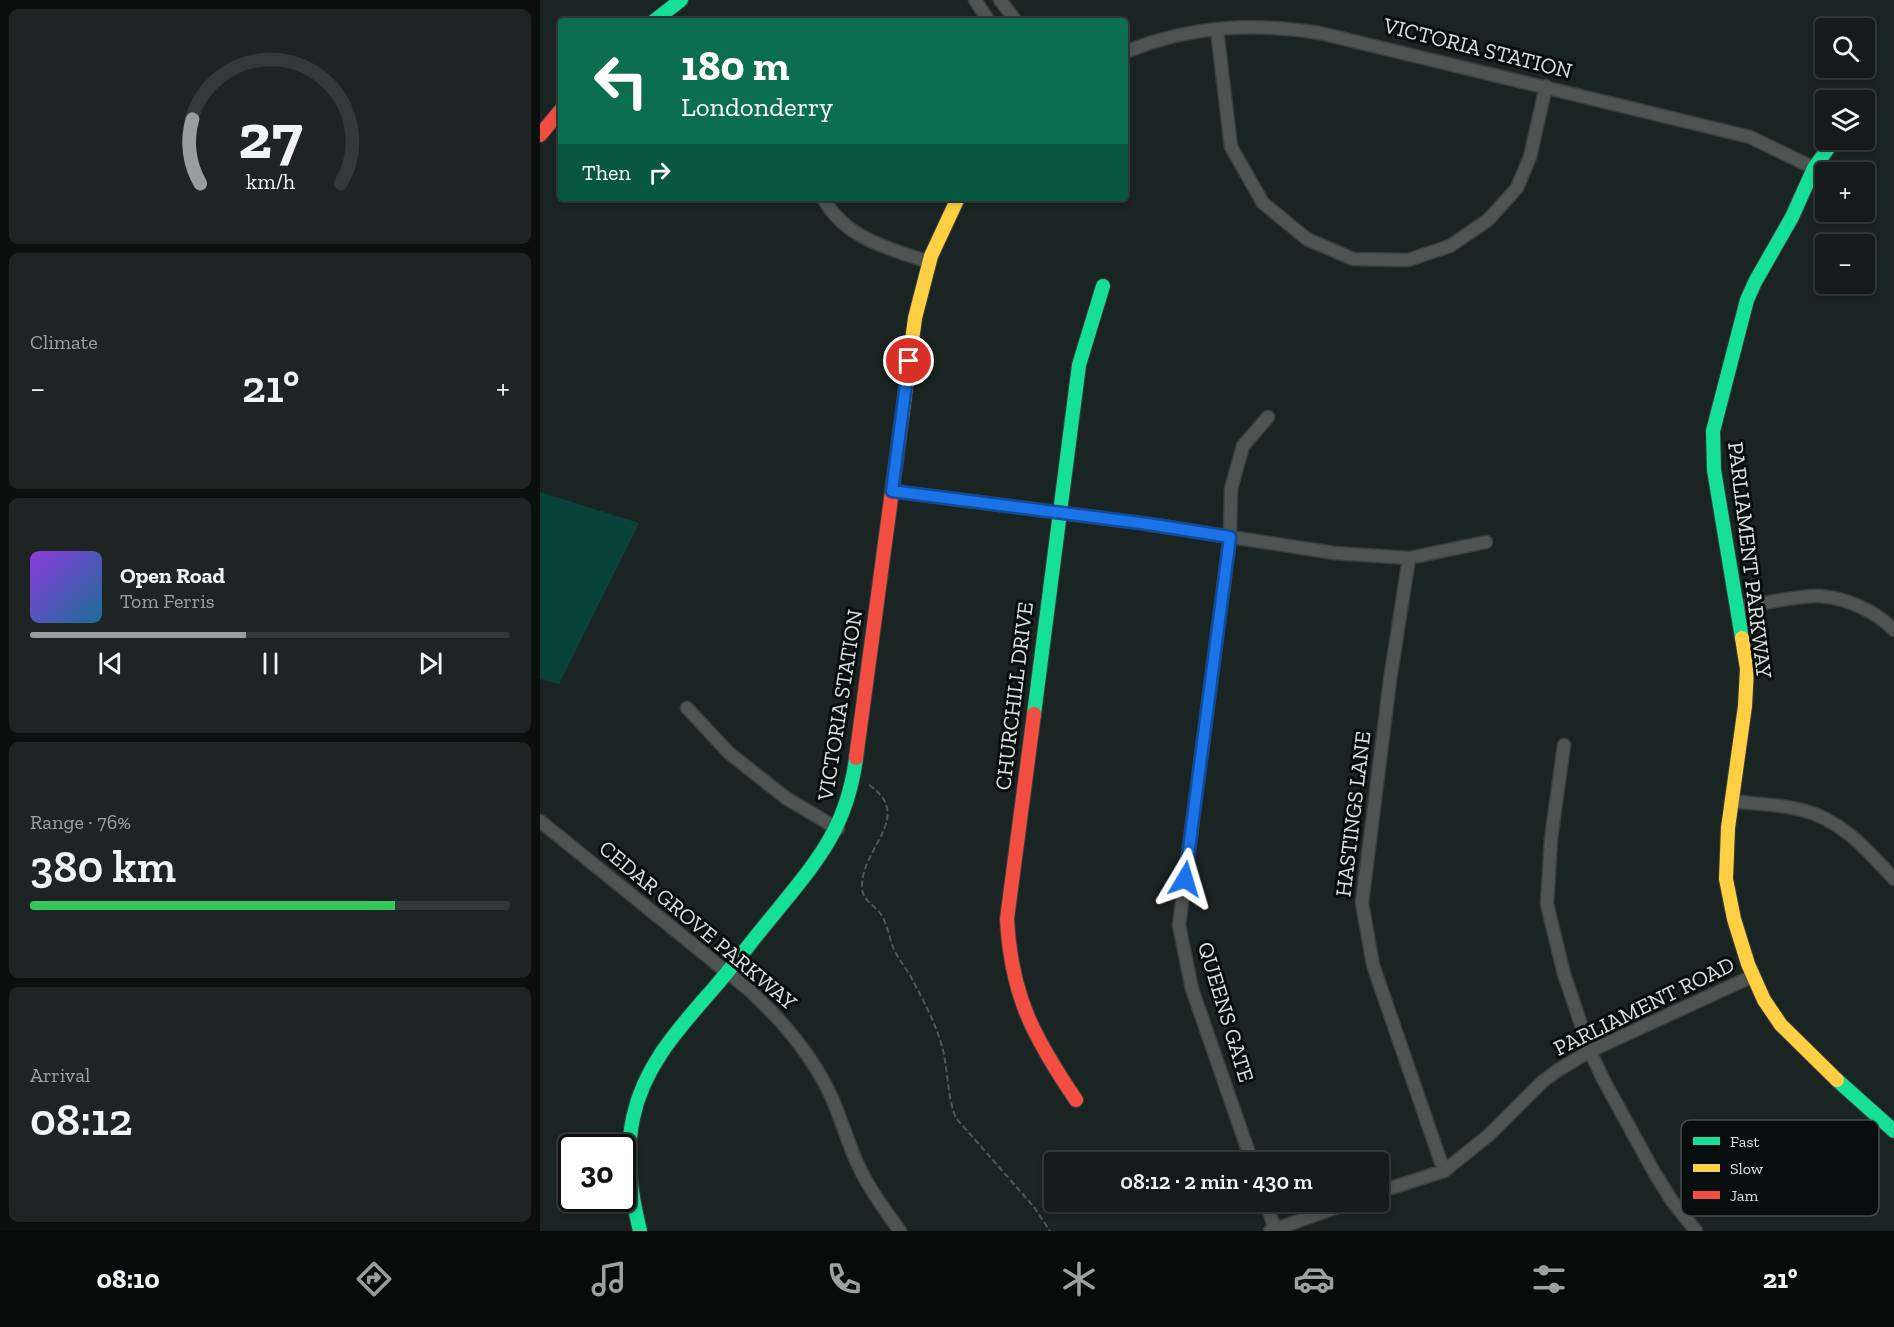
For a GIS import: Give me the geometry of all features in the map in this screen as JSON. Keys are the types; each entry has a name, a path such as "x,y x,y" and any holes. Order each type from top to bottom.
{"street":[{"path":"658,18 681,0"},
{"path":"975,0 987,18"},
{"path":"1000,0 1014,18"},
{"name":"VICTORIA STATION","path":"1128,51 1165,38 1250,26 1283,27 1320,33 1750,137 1814,168"},
{"path":"1217,30 1231,147 1263,203 1307,239 1353,259 1408,260 1450,246 1488,220 1517,188 1530,157 1546,86"},
{"path":"540,135 558,114"},
{"name":"PARLIAMENT PARKWAY","path":"1827,150 1814,168 1792,217 1747,300 1713,431 1714,470 1748,669 1731,801 1726,879 1734,919 1753,976 1764,1000 1781,1025 1810,1055 1894,1131"},
{"path":"825,201 837,218 862,238 929,262"},
{"name":"VICTORIA STATION","path":"640,1231 628,1173 633,1119 646,1079 671,1039 816,864 838,829 846,809 854,780 915,318 929,262 956,201"},
{"name":"CHURCHILL DRIVE","path":"1076,1100 1054,1067 1030,1023 1019,996 1008,942 1007,919 1079,365 1103,286"},
{"name":"QUEENS GATE","path":"1249,1152 1192,988 1179,925 1230,537 1231,489 1243,446 1268,417"},
{"path":"892,491 1334,553 1408,558 1486,542"},
{"name":"HASTINGS LANE","path":"1408,558 1362,903 1373,965 1444,1171"},
{"path":"1737,608 1818,596 1863,608 1886,622 1894,630"},
{"path":"687,708 729,753 786,798 838,829"},
{"path":"1564,746 1551,839 1547,904 1564,974 1590,1051 1654,1172 1681,1212"},
{"path":"1731,801 1801,810 1829,820 1850,834 1894,879"},
{"name":"CEDAR GROVE PARKWAY","path":"540,821 727,972 780,1020 817,1071 830,1094 846,1139 861,1171 900,1231"},
{"name":"PARLIAMENT ROAD","path":"1389,1188 1444,1171 1490,1135 1542,1082 1590,1051 1753,976"},
{"path":"1268,1212 1273,1230 1324,1212"},
{"path":"1684,1216 1696,1231"}],"path":[{"path":"854,780 870,786 882,796 889,810 886,824 866,866 862,888 866,900 880,914 894,949 934,1020 944,1054 951,1108 956,1118 1034,1207 1050,1231"}],"green space":[{"path":"540,492 639,523 559,684 540,679"}],"traffic: fast":[{"path":"658,18 681,0"},
{"path":"1742,638 1714,470 1713,431 1747,300 1792,217 1814,168 1827,150"},
{"path":"1034,714 1079,365 1103,286"},
{"path":"640,1231 632,1189 629,1146 633,1118 646,1081 654,1064 676,1032 817,860 845,804 852,783 856,758"},
{"path":"1837,1080 1894,1131"}],"traffic: slow":[{"path":"902,417 915,318 931,256 957,201"},
{"path":"1742,638 1747,669 1745,706 1728,828 1726,879 1734,919 1748,964 1764,1000 1781,1025 1837,1080"}],"traffic: jam":[{"path":"540,135 558,114"},
{"path":"856,758 902,417"},
{"path":"1034,714 1007,919 1009,946 1027,1015 1048,1056 1076,1100"}],"route":[{"path":"909,361 892,491 1148,524 1230,537 1185,879"}]}
